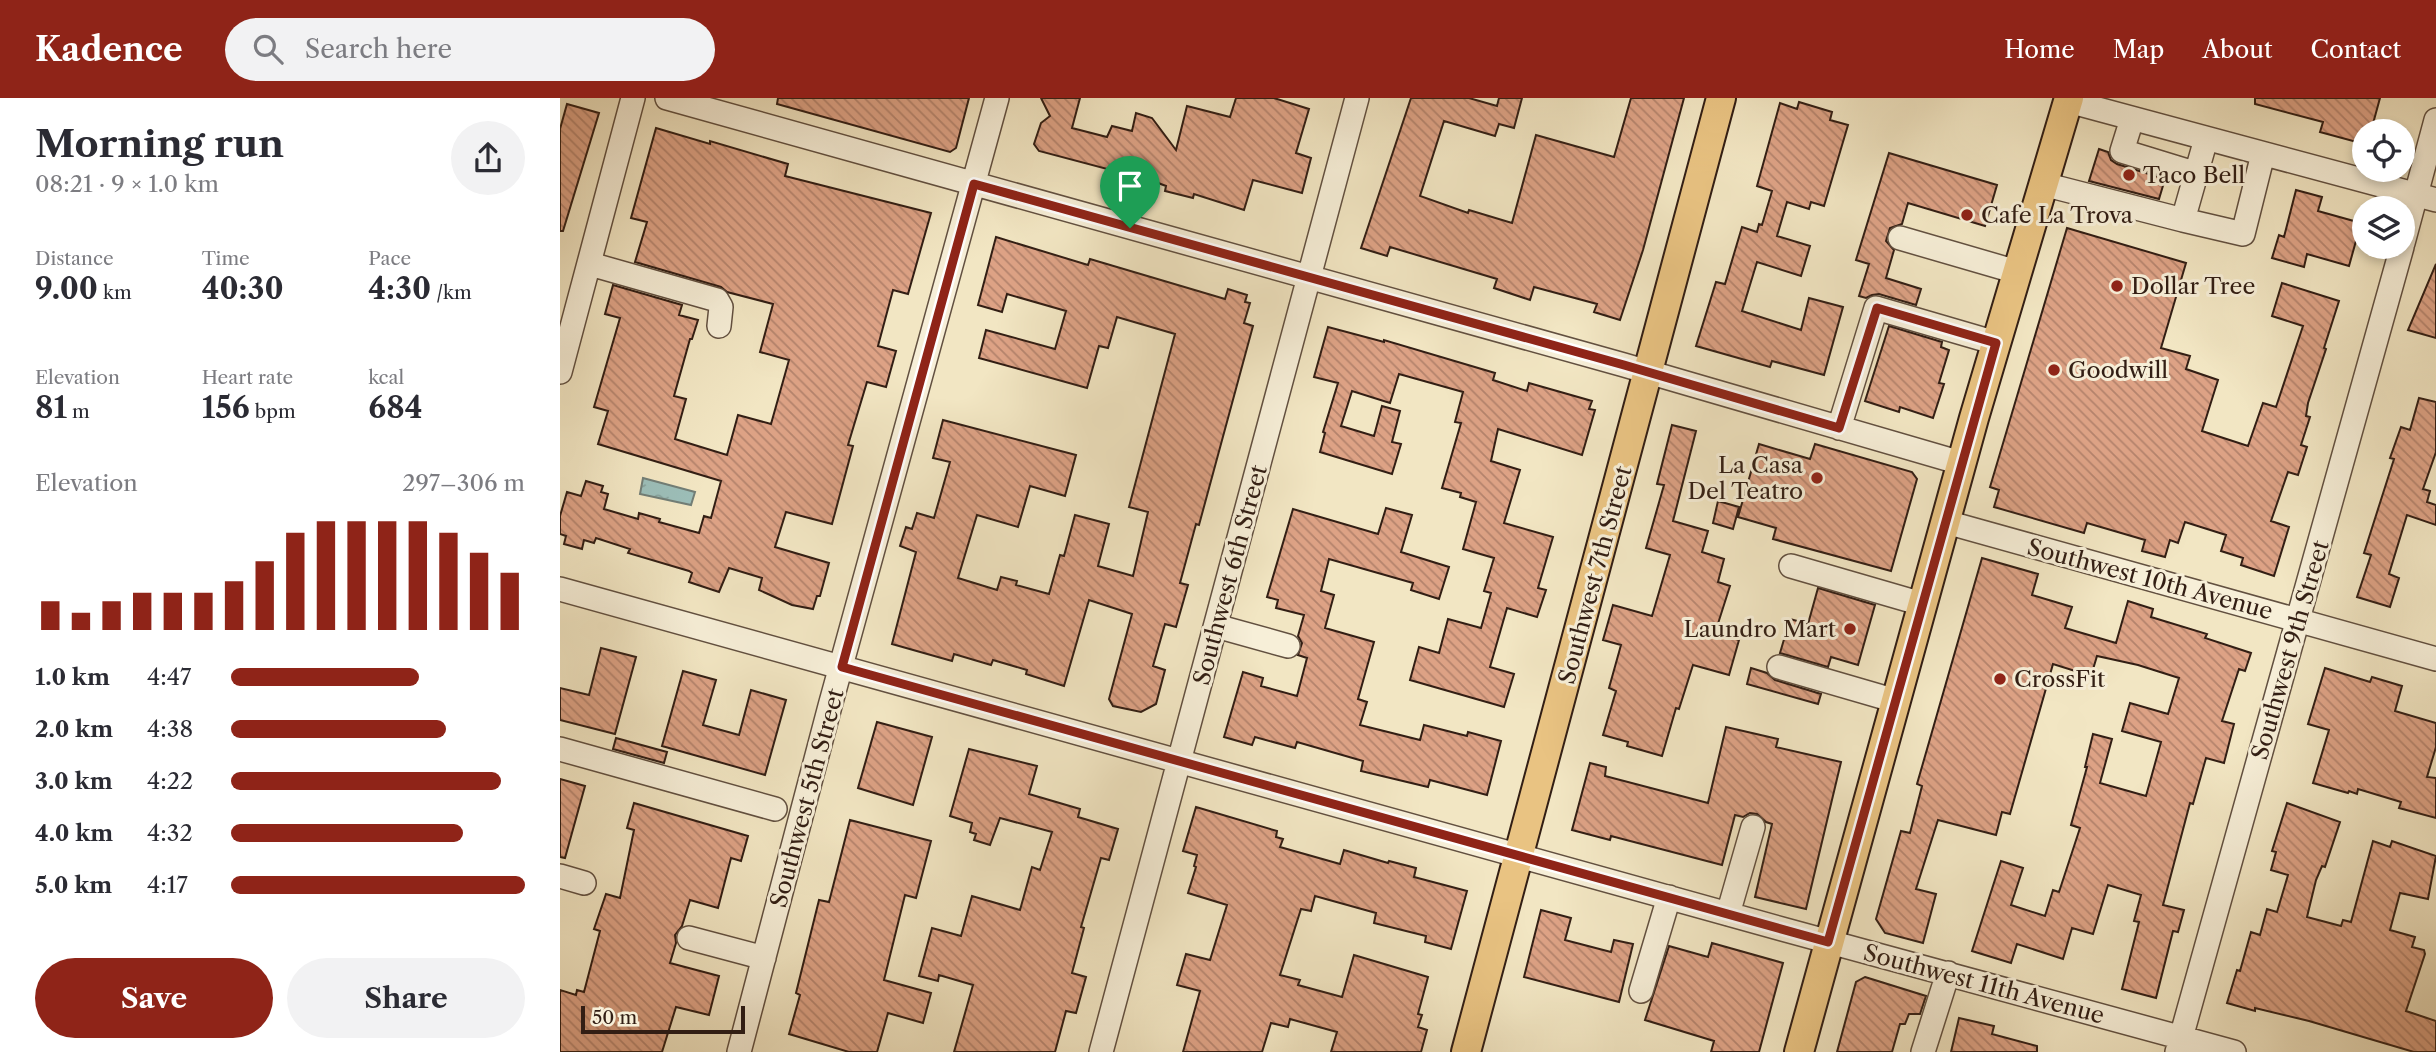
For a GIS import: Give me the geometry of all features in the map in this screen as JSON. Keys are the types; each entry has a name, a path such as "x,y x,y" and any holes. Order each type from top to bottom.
{"main road":[{"name":"Southwest 7th Street","path":"1466,1052 1721,98"},
{"path":"1799,1052 1961,463 2069,100"}],"street":[{"path":"560,372 633,98"},
{"path":"667,98 1961,463"},
{"name":"Southwest 5th Street","path":"739,1052 997,98"},
{"name":"Southwest 6th Street","path":"1101,1052 1181,762 1357,98"},
{"path":"2069,100 2426,197"},
{"path":"2132,118 2122,151 2197,174"},
{"name":"Southwest 9th Street","path":"2415,219 2426,197 2436,120"},
{"path":"2183,220 2206,139"},
{"path":"2043,184 2242,234 2263,154"},
{"path":"1900,238 2017,272"},
{"name":"Southwest 9th Street","path":"2179,1045 2398,259"},
{"path":"590,264 717,300 721,307 719,326"},
{"path":"1839,428 1877,308 1996,343"},
{"name":"Southwest 10th Avenue","path":"1945,522 2436,659"},
{"path":"1791,566 1922,604"},
{"name":"Southwest 11th Avenue","path":"560,589 1828,942 1948,973 2179,1045 2234,1052"},
{"path":"1216,626 1288,646"},
{"path":"1779,667 1896,701"},
{"path":"560,749 775,809"},
{"path":"1728,914 1753,827"},
{"path":"560,876 584,883"},
{"path":"1641,991 1669,897"},
{"path":"688,938 764,958"},
{"path":"1923,1052 1948,973"}],"water":[{"path":"643,478 695,492 691,505 640,494"}],"building":[{"path":"778,98 969,98 956,148 950,152 777,104"},
{"path":"1041,98 1080,98 1072,128 1107,137 1112,126 1132,131 1136,113 1152,118 1176,150 1187,106 1230,117 1236,98 1274,98 1309,109 1296,153 1311,158 1302,193 1253,180 1244,210 1194,194 1193,198 1165,191 1166,186 1126,171 1126,174 1039,151 1034,144 1041,123 1050,116"},
{"path":"1411,98 1469,98 1497,106 1499,98 1522,98 1514,128 1499,124 1495,136 1444,121 1420,196 1468,213 1469,210 1512,223 1536,135 1614,157 1631,98 1684,98 1643,250 1620,320 1594,312 1597,304 1534,287 1530,300 1494,288 1497,279 1390,247 1387,256 1361,248"},
{"path":"2255,98 2380,98 2374,119 2352,119 2352,141 2320,132 2323,122 2255,104"},
{"path":"1799,102 1832,112 1830,120 1848,125 1824,206 1811,202 1809,209 1787,202 1777,236 1810,246 1801,276 1757,262 1742,311 1801,330 1809,298 1843,307 1824,375 1772,361 1770,367 1696,346 1716,282 1725,284 1742,227 1757,232 1759,224 1762,225 1772,191 1757,186 1780,103 1797,109"},
{"path":"567,104 599,113 563,231 560,231 560,129"},
{"path":"656,128 788,164 785,176 931,213 908,294 893,290 878,346 896,351 886,387 867,382 848,445 853,446 832,524 786,512 775,547 829,563 820,596 817,596 813,609 792,605 759,590 762,578 729,568 719,592 689,582 692,573 689,571 628,553 630,549 596,538 594,543 584,540 582,549 564,544 566,536 560,534 560,516 567,492 581,496 586,481 603,486 601,492 608,494 604,509 638,519 639,513 660,519 659,522 699,533 704,516 711,518 721,481 598,444 608,411 594,407 620,318 605,314 613,285 682,305 679,315 698,320 674,396 686,399 675,439 727,455 738,415 771,424 789,360 760,352 773,304 635,262 647,222 631,218"},
{"name":"Taco Bell","path":"2099,149 2108,152 2111,160 2117,164 2165,179 2159,199 2089,181"},
{"name":"Cafe La Trova","path":"1889,153 1997,185 1985,226 1908,203 1902,224 1890,228 1886,241 1894,250 1886,278 1921,289 1916,305 1879,294 1866,298 1859,296 1869,264 1856,260"},
{"path":"2296,190 2322,197 2318,211 2352,220 2352,255 2349,266 2307,254 2304,267 2272,258 2279,235 2284,237"},
{"path":"2067,228 2186,263 2161,348 2190,356 2186,369 2218,380 2202,431 2248,446 2263,403 2276,407 2303,326 2272,316 2282,283 2339,301 2308,403 2306,416 2310,417 2301,445 2307,447 2298,475 2288,472 2271,521 2289,527 2274,576 2241,565 2243,558 2221,551 2226,535 2185,522 2178,543 2170,540 2165,557 2142,551 2145,540 2087,523 2084,533 1994,507 1999,490 1990,487"},
{"path":"996,237 1088,265 1090,259 1225,299 1228,289 1247,295 1245,302 1250,303 1244,323 1253,326 1199,525 1196,524 1180,583 1188,585 1176,627 1165,624 1153,666 1165,670 1156,704 1141,712 1113,706 1109,699 1132,614 1089,600 1064,686 1026,674 1027,670 993,660 991,665 954,654 952,661 892,644 916,552 900,546 906,527 912,529 917,513 934,518 950,462 933,458 943,420 1076,455 1065,496 1030,486 1018,527 977,515 958,578 997,590 1001,577 1017,581 1016,585 1049,594 1060,555 1064,556 1075,515 1109,524 1098,566 1133,576 1148,512 1129,507 1175,334 1117,317 1108,348 1099,346 1087,388 979,358 986,330 1055,349 1066,311 1007,294 1002,312 978,305"},
{"path":"2436,264 2436,338 2408,330"},
{"path":"1889,326 1942,342 1941,347 1949,350 1939,383 1944,384 1933,418 1900,407 1899,412 1865,401"},
{"path":"1328,327 1384,340 1495,373 1493,380 1527,391 1529,383 1592,401 1589,409 1595,410 1582,455 1498,429 1491,461 1520,470 1504,523 1553,537 1538,588 1546,590 1537,617 1507,608 1490,667 1514,674 1504,707 1410,680 1419,647 1439,653 1448,619 1481,628 1491,593 1484,591 1494,558 1463,549 1476,502 1460,497 1461,493 1442,488 1461,423 1455,422 1463,392 1399,374 1390,403 1352,391 1341,426 1374,436 1382,406 1400,411 1392,442 1401,444 1392,474 1320,452 1325,433 1323,432 1338,383 1314,377"},
{"path":"2419,398 2436,402 2436,452 2423,489 2430,491 2427,502 2436,505 2436,525 2407,515 2389,574 2399,578 2390,607 2357,597 2371,555 2364,553 2394,459 2390,458 2401,427 2410,430"},
{"path":"1672,425 1696,431 1673,521 1708,531 1702,552 1724,559 1718,582 1730,586 1715,633 1739,640 1729,675 1693,665 1679,709 1676,708 1662,756 1627,746 1628,742 1603,735 1616,691 1609,688 1621,645 1603,640 1613,605 1652,616 1670,555 1646,548 1664,485 1657,484"},
{"path":"1759,444 1810,459 1815,444 1912,472 1917,479 1891,571 1773,539 1776,528 1738,517"},
{"path":"1718,501 1739,507 1733,529 1713,523"},
{"path":"1386,508 1412,515 1401,552 1449,567 1439,599 1411,590 1413,583 1329,559 1321,591 1334,595 1325,628 1374,642 1358,699 1367,702 1360,725 1420,740 1424,725 1501,741 1487,795 1430,780 1428,787 1361,771 1363,761 1297,742 1295,748 1255,737 1252,745 1224,737 1243,672 1263,678 1261,686 1297,696 1307,658 1298,655 1302,643 1298,636 1304,615 1276,608 1278,600 1267,597 1293,509 1378,534"},
{"path":"1982,558 2038,574 2032,595 2072,607 2065,628 2116,643 2128,601 2153,609 2151,617 2207,634 2205,638 2251,653 2245,671 2239,669 2222,721 2234,724 2224,763 2206,758 2193,804 2190,803 2163,905 2184,910 2178,932 2173,931 2156,998 2122,989 2139,922 2134,921 2141,895 2108,885 2093,934 2072,928 2063,959 2017,944 2011,963 1972,951 2001,861 2023,868 2011,905 2045,916 2053,890 2059,892 2080,828 2071,825 2093,734 2112,739 2100,783 2146,796 2161,742 2122,731 2130,703 2168,714 2179,678 2138,665 2097,656 2091,676 2053,664 2010,814 2002,812 1996,835 1938,820 1916,889 1936,894 1923,943 1885,933 1876,919 1901,831 1910,833 1922,786 1917,784"},
{"path":"1818,588 1875,605 1858,665 1831,657 1828,667 1780,653 1790,619 1808,624"},
{"path":"601,648 636,657 615,734 560,720 560,688 589,695"},
{"path":"1751,668 1767,673 1775,680 1821,694 1818,704 1747,684"},
{"path":"2325,668 2370,682 2372,677 2402,686 2395,711 2436,723 2436,747 2427,777 2436,778 2436,818 2399,808 2401,802 2358,789 2357,794 2348,793 2313,783 2329,730 2308,724"},
{"path":"683,671 716,680 703,725 739,735 751,690 786,700 765,775 662,746"},
{"path":"877,722 932,737 913,805 858,788"},
{"path":"1726,727 1778,739 1776,747 1841,762 1806,909 1755,897 1772,824 1757,814 1750,813 1743,817 1735,815 1722,865 1611,836 1610,840 1572,830 1590,763 1606,767 1605,776 1708,803"},
{"path":"616,738 667,752 664,763 613,749"},
{"path":"969,749 1037,766 1029,794 1080,809 1078,817 1118,829 1109,860 1101,858 1081,927 1084,928 1072,973 1086,977 1076,1013 1066,1011 1055,1052 954,1052 973,985 939,975 938,981 919,976 932,928 961,936 972,896 1020,910 1032,867 1040,870 1052,832 1000,818 990,845 974,840 976,834 970,832 972,823 950,816"},
{"path":"560,779 585,786 565,858 560,857"},
{"path":"634,803 748,836 741,861 731,858 718,908 690,900 682,926 675,935 676,943 670,963 719,976 709,1015 676,1007 662,1052 560,1052 560,990 576,995 577,990 584,992 600,931 594,929 606,894 620,898 634,830 627,828"},
{"path":"2287,803 2340,822 2325,867 2322,866 2316,880 2307,917 2341,926 2343,920 2351,922 2373,841 2390,847 2392,841 2436,856 2428,899 2400,893 2390,930 2415,937 2412,947 2424,950 2406,1011 2436,1021 2436,1052 2414,1052 2309,1021 2227,1003 2251,932 2260,935 2267,909 2277,912 2288,875 2271,870 2276,852 2272,851"},
{"path":"1196,807 1277,831 1276,837 1283,839 1280,847 1340,864 1344,850 1416,868 1414,877 1467,891 1451,949 1425,942 1426,936 1374,923 1376,913 1315,896 1311,911 1301,909 1280,975 1300,980 1298,985 1342,997 1354,955 1428,977 1418,1014 1422,1015 1418,1027 1427,1030 1421,1052 1331,1052 1337,1032 1290,1019 1288,1027 1271,1023 1262,1052 1183,1052 1200,991 1177,985 1186,954 1210,960 1227,905 1188,893 1197,855 1183,851"},
{"path":"850,820 931,841 916,898 905,895 884,980 931,993 923,1023 888,1013 877,1052 849,1052 789,1034 800,995 796,993 819,900 829,902"},
{"path":"1541,910 1571,918 1565,940 1611,952 1614,940 1633,944 1619,1002 1524,977"},
{"path":"1712,943 1783,963 1759,1052 1711,1052 1714,1041 1645,1020 1669,946 1708,957"},
{"path":"1865,977 1926,996 1920,1014 1909,1014 1905,1024 1900,1024 1892,1052 1837,1052 1856,982"},
{"path":"1959,1018 1994,1026 1992,1034 2037,1046 2037,1052 1951,1052"}],"place":[{"name":"Taco Bell","path":"2129,175"},
{"name":"Cafe La Trova","path":"1967,215"},
{"name":"Dollar Tree","path":"2117,286"},
{"name":"Goodwill","path":"2054,370"},
{"name":"La Casa Del Teatro","path":"1817,478"},
{"name":"Laundro Mart","path":"1850,629"},
{"name":"CrossFit","path":"2000,679"}],"route":[{"path":"974,184 1130,228 1624,365 1839,428 1877,308 1996,343 1828,942 842,667 974,184"}]}
